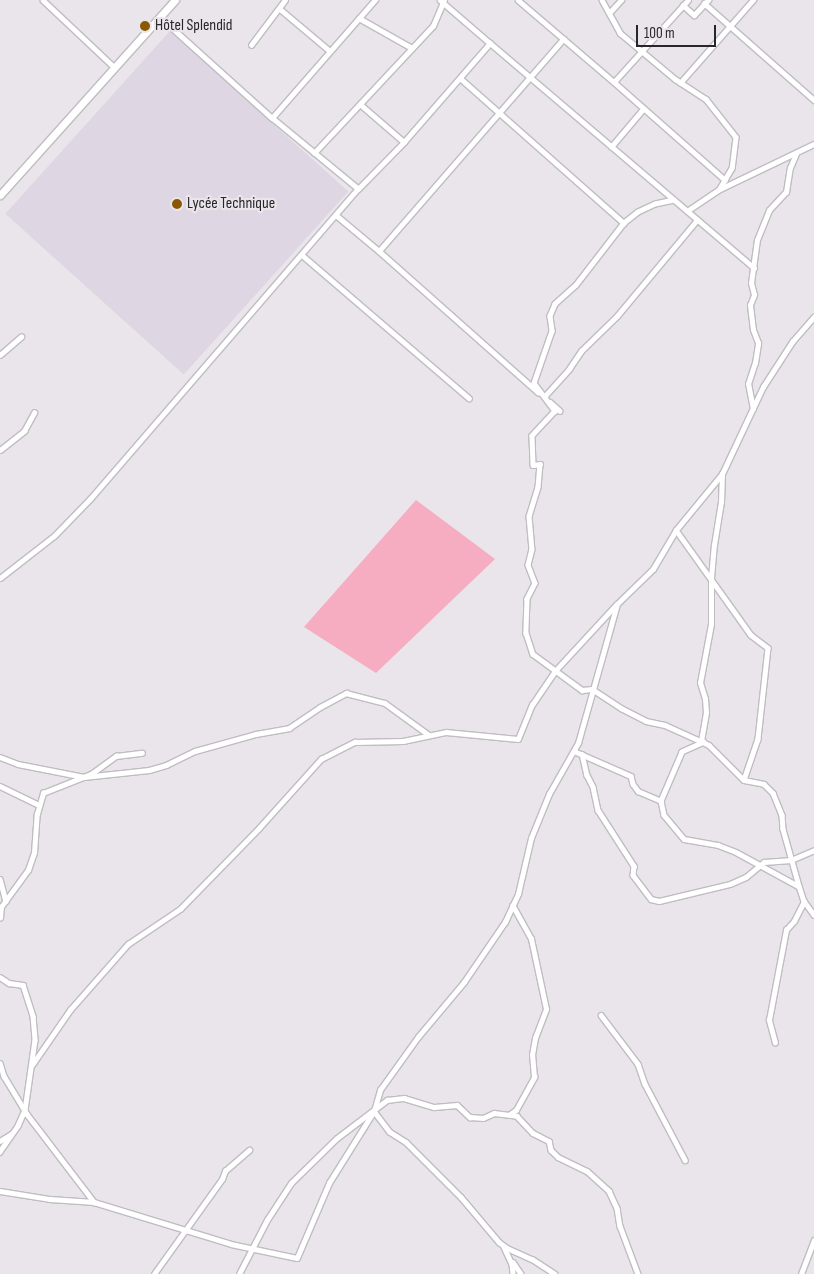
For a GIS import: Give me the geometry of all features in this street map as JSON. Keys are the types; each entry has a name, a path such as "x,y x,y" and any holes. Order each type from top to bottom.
{"main road":[{"path":"0,195 175,0"}],"street":[{"path":"43,0 114,67"},
{"path":"251,45 285,0"},
{"path":"272,118 375,0"},
{"path":"602,0 620,33 680,83 706,100 736,137 732,168 720,189"},
{"path":"608,13 621,0"},
{"path":"614,82 688,0"},
{"path":"680,83 753,0"},
{"path":"314,153 433,26 443,1 529,78 754,268"},
{"path":"520,1 725,180"},
{"path":"683,5 694,15 706,2 731,27 814,100"},
{"path":"280,9 330,51"},
{"path":"160,17 272,118 358,189"},
{"path":"359,18 412,48"},
{"path":"380,251 563,39"},
{"path":"0,578 54,536 90,499 358,189 404,142 490,43"},
{"path":"460,78 624,223"},
{"path":"360,104 404,142"},
{"path":"611,147 643,109"},
{"path":"687,211 720,189 814,144"},
{"path":"753,409 748,384 755,363 758,343 753,330 750,305 754,295 751,283 756,240 769,210 786,192 790,168 796,154"},
{"path":"674,200 655,204 638,212 624,223 576,285 555,304 550,316 552,331 534,383 555,411 532,436 533,465 540,464 538,487 529,516 532,549 528,565 535,583 527,599 526,632 533,654 582,690 592,689 621,708 646,721 665,725 703,741 744,780 764,784 774,793 782,814 783,829 799,886 804,901 814,915"},
{"path":"336,215 380,251 560,411"},
{"path":"543,396 569,369 582,351 617,316 697,220"},
{"path":"302,255 469,398"},
{"path":"32,1065 70,1010 128,944 180,908 259,828 321,758 355,742 403,741 446,732 518,739 532,705 554,671 653,569 676,530 722,474 763,387 792,342 814,317"},
{"path":"0,355 20,337"},
{"path":"0,450 24,431 34,413"},
{"path":"703,741 706,714 705,699 700,683 711,624 711,578 714,545 722,502 722,474"},
{"path":"676,530 751,635 768,648 758,739 744,780"},
{"path":"0,1191 50,1199 94,1202 254,1248 297,1258 329,1183 374,1111 380,1090 418,1037 464,982 505,922 518,894 531,838 549,794 578,743 617,604"},
{"path":"0,918 1,907 28,870 34,853 42,793 84,778 148,770 166,765 195,751 256,734 289,728 320,707 346,693 385,703 429,735"},
{"path":"703,741 682,752 661,801 664,815 684,839 718,845 736,852 799,886"},
{"path":"574,751 631,776 633,784 638,791 661,801"},
{"path":"0,757 18,764 84,778 116,756 142,753"},
{"path":"582,754 586,775 593,787 598,810 634,866 633,875 650,899 659,901 730,884 764,862 791,860 814,850"},
{"path":"0,786 39,805"},
{"path":"0,879 6,901"},
{"path":"775,1043 770,1020 786,930 794,921 804,901"},
{"path":"510,1114 516,1110 534,1077 532,1055 535,1038 546,1009 531,939 512,906"},
{"path":"0,977 9,983 23,985 33,1016 35,1040 25,1110 14,1132 0,1152"},
{"path":"601,1015 638,1064 645,1084 685,1160"},
{"path":"0,1063 4,1076 25,1110 94,1202"},
{"path":"239,1274 267,1220 291,1183 337,1138 387,1100 404,1098 434,1107 458,1105 470,1117 483,1118 494,1113 517,1116 533,1133 548,1141 551,1150 558,1157 587,1171 610,1191 617,1208 624,1239 638,1274"},
{"path":"374,1111 390,1132 406,1142 461,1197 502,1244 521,1274"},
{"path":"0,1142 14,1132"},
{"path":"154,1274 206,1198 222,1179 225,1170 249,1150"},
{"path":"801,1274 814,1240"},
{"path":"502,1244 532,1259 555,1274"},
{"path":"508,1255 514,1274"}],"shaded area":[{"name":"Lycée Technique","path":"170,31 348,192 184,374 5,214"},
{"path":"416,500 495,559 376,673 304,627"}],"place":[{"name":"Hôtel Splendid","path":"145,26"},
{"name":"Lycée Technique","path":"177,204"}]}
